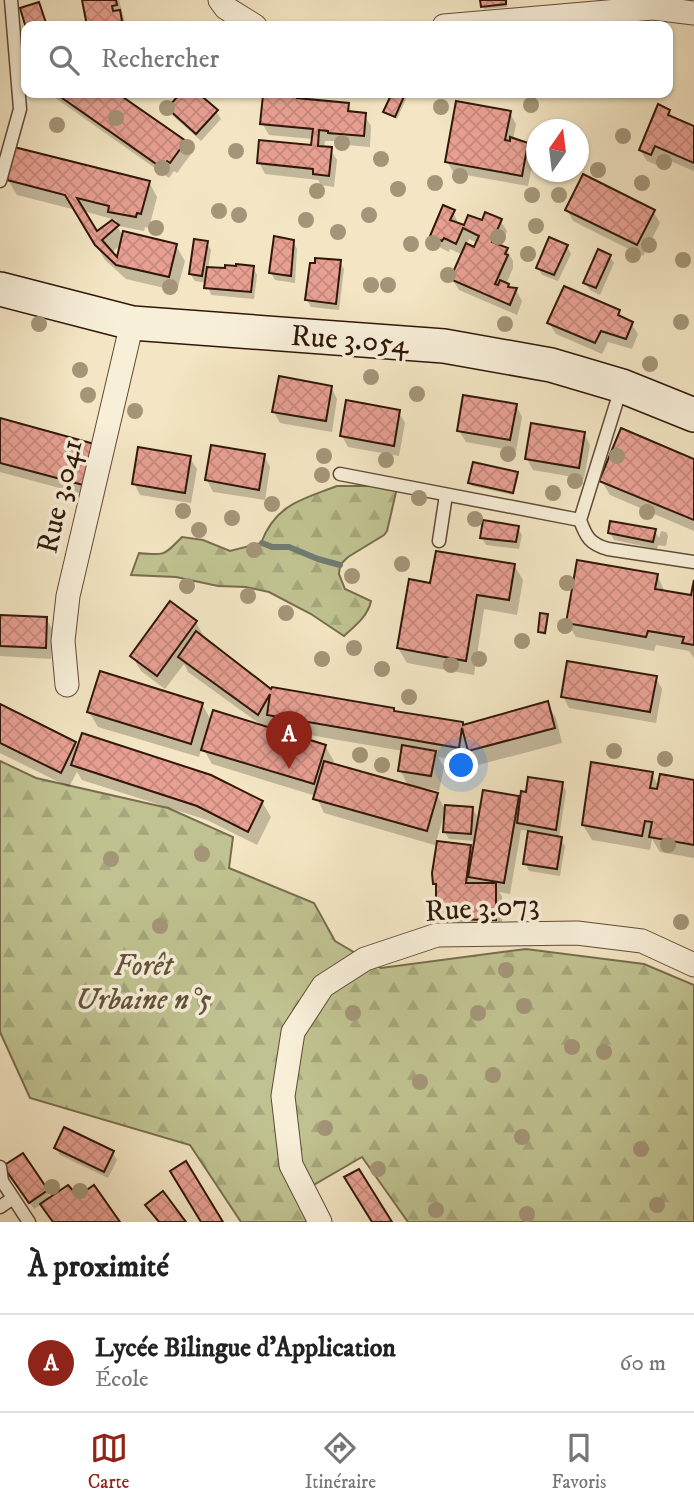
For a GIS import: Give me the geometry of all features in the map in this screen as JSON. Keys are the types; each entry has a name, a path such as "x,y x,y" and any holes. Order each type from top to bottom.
{"street":[{"path":"220,0 226,8 247,21"},
{"path":"502,21 653,8 694,13"},
{"name":"Rue 3.054","path":"0,289 132,323 444,346 551,365 622,386 694,415"},
{"name":"Rue 3.041","path":"67,685 63,641 68,596 132,323"},
{"name":"Rue 3.073","path":"320,1222 291,1165 283,1096 293,1032 323,986 365,959 437,935 577,933 642,942 694,965"}],"lane":[{"path":"0,181 20,110 11,0"},
{"path":"622,386 580,520 587,539 597,546 694,562"},
{"path":"340,474 580,520"},
{"path":"439,541 446,495"},
{"path":"0,1167 2,1181 29,1222"},
{"path":"0,1207 13,1198"}],"green space":[{"path":"337,486 397,488 387,531 340,565 339,574 345,589 371,601 364,616 344,636 311,614 269,592 246,587 218,586 176,577 131,575 139,553 164,553 182,537 203,540 230,551 261,543 274,520 291,505"},
{"name":"Forêt Urbaine n°5","path":"0,761 36,778 168,808 233,837 229,868 314,903 335,941 381,968 526,949 644,964 694,985 694,1222 408,1222 362,1157 300,1193 313,1222 241,1222 190,1145 30,1098 0,1032"}],"building":[{"path":"82,0 116,0 117,5 112,6 113,11 120,10 122,21 86,21"},
{"path":"480,0 506,0 506,4 481,7"},
{"path":"39,2 45,21 24,21 20,8"},
{"path":"62,98 124,98 186,141 170,163 167,161 162,168"},
{"path":"176,98 204,98 218,110 196,134 167,108"},
{"path":"263,98 349,103 348,111 366,113 364,136 319,130 318,146 332,147 329,176 313,174 313,169 257,163 259,140 311,145 313,129 260,124"},
{"path":"390,98 403,98 395,117 383,112"},
{"path":"456,101 511,111 505,140 510,141 510,137 526,142 522,176 445,162"},
{"path":"658,104 670,110 668,115 694,126 694,163 655,146 651,155 639,150"},
{"path":"14,147 150,181 141,214 137,213 136,217 108,212 109,206 77,198 97,231 112,220 119,225 102,240 117,257 123,231 177,244 169,277 116,265 95,245 65,195 7,180"},
{"path":"589,177 655,210 637,245 565,210 579,182 589,182"},
{"path":"443,205 455,210 450,220 464,225 468,215 482,220 485,212 502,219 492,242 508,248 505,254 508,255 495,284 498,285 500,280 509,284 508,287 517,288 510,305 450,279 466,243 474,247 479,236 463,228 456,244 444,238 442,241 430,236"},
{"path":"274,236 294,240 291,276 269,273"},
{"path":"549,237 568,245 554,275 536,268"},
{"path":"194,239 208,241 202,276 189,274"},
{"path":"598,249 611,255 596,288 583,283"},
{"path":"315,258 341,260 336,304 305,300 310,263 315,263"},
{"path":"225,265 254,266 251,292 204,288 207,267 225,268"},
{"path":"564,286 620,310 618,315 633,322 626,339 601,331 595,343 547,323"},
{"path":"279,376 332,386 326,421 272,412"},
{"path":"463,395 517,404 510,440 457,431"},
{"path":"346,400 400,410 394,446 340,436"},
{"path":"0,418 98,445 87,486 0,463"},
{"path":"531,423 585,432 579,468 525,459"},
{"path":"621,428 694,459 694,520 599,481"},
{"path":"211,445 265,454 259,490 205,480"},
{"path":"138,447 191,456 185,493 132,484"},
{"path":"473,462 518,472 513,493 468,483"},
{"path":"483,520 519,526 516,542 480,538"},
{"path":"610,521 656,529 653,542 608,533"},
{"path":"436,551 515,564 509,600 477,595 466,661 397,648 409,579 430,583"},
{"path":"577,560 658,574 655,589 691,595 694,580 694,645 682,643 684,637 648,631 646,637 566,623"},
{"path":"170,601 197,621 157,676 130,656"},
{"path":"540,613 548,614 545,633 538,632"},
{"path":"0,615 47,617 46,648 0,646"},
{"path":"196,631 271,689 272,687 394,708 394,711 463,722 463,725 548,701 555,728 468,751 462,728 459,748 267,715 270,694 258,715 178,657"},
{"path":"567,661 657,676 650,712 561,697"},
{"path":"100,671 203,703 191,744 87,712"},
{"path":"0,704 76,742 61,773 0,743"},
{"path":"213,710 326,745 314,784 201,750"},
{"path":"82,733 211,775 263,801 248,832 197,806 71,765"},
{"path":"402,745 436,751 431,776 398,771"},
{"path":"324,761 438,793 427,831 313,799"},
{"path":"591,762 653,772 650,788 657,789 660,774 694,780 694,845 649,837 652,822 645,821 642,836 582,825"},
{"path":"528,777 563,782 556,830 517,823 521,791 526,792"},
{"path":"483,790 519,796 504,883 468,877"},
{"path":"445,805 473,807 471,834 443,832"},
{"path":"528,831 562,837 557,869 523,864"},
{"path":"437,841 471,845 466,883 496,883 496,920 436,919 436,884 433,884 432,873"},
{"path":"64,1127 114,1151 104,1172 54,1148"},
{"path":"23,1153 48,1190 29,1203 3,1166"},
{"path":"186,1161 223,1222 201,1222 170,1171"},
{"path":"359,1169 392,1222 372,1222 344,1177"},
{"path":"68,1185 78,1196 94,1185 120,1222 53,1222 40,1204"},
{"path":"163,1191 186,1222 159,1222 145,1205"}],"waterway":[{"path":"262,543 272,547 289,547 340,565"}],"place":[{"name":"Lycée Bilingue d'Application","path":"289,769"}]}
